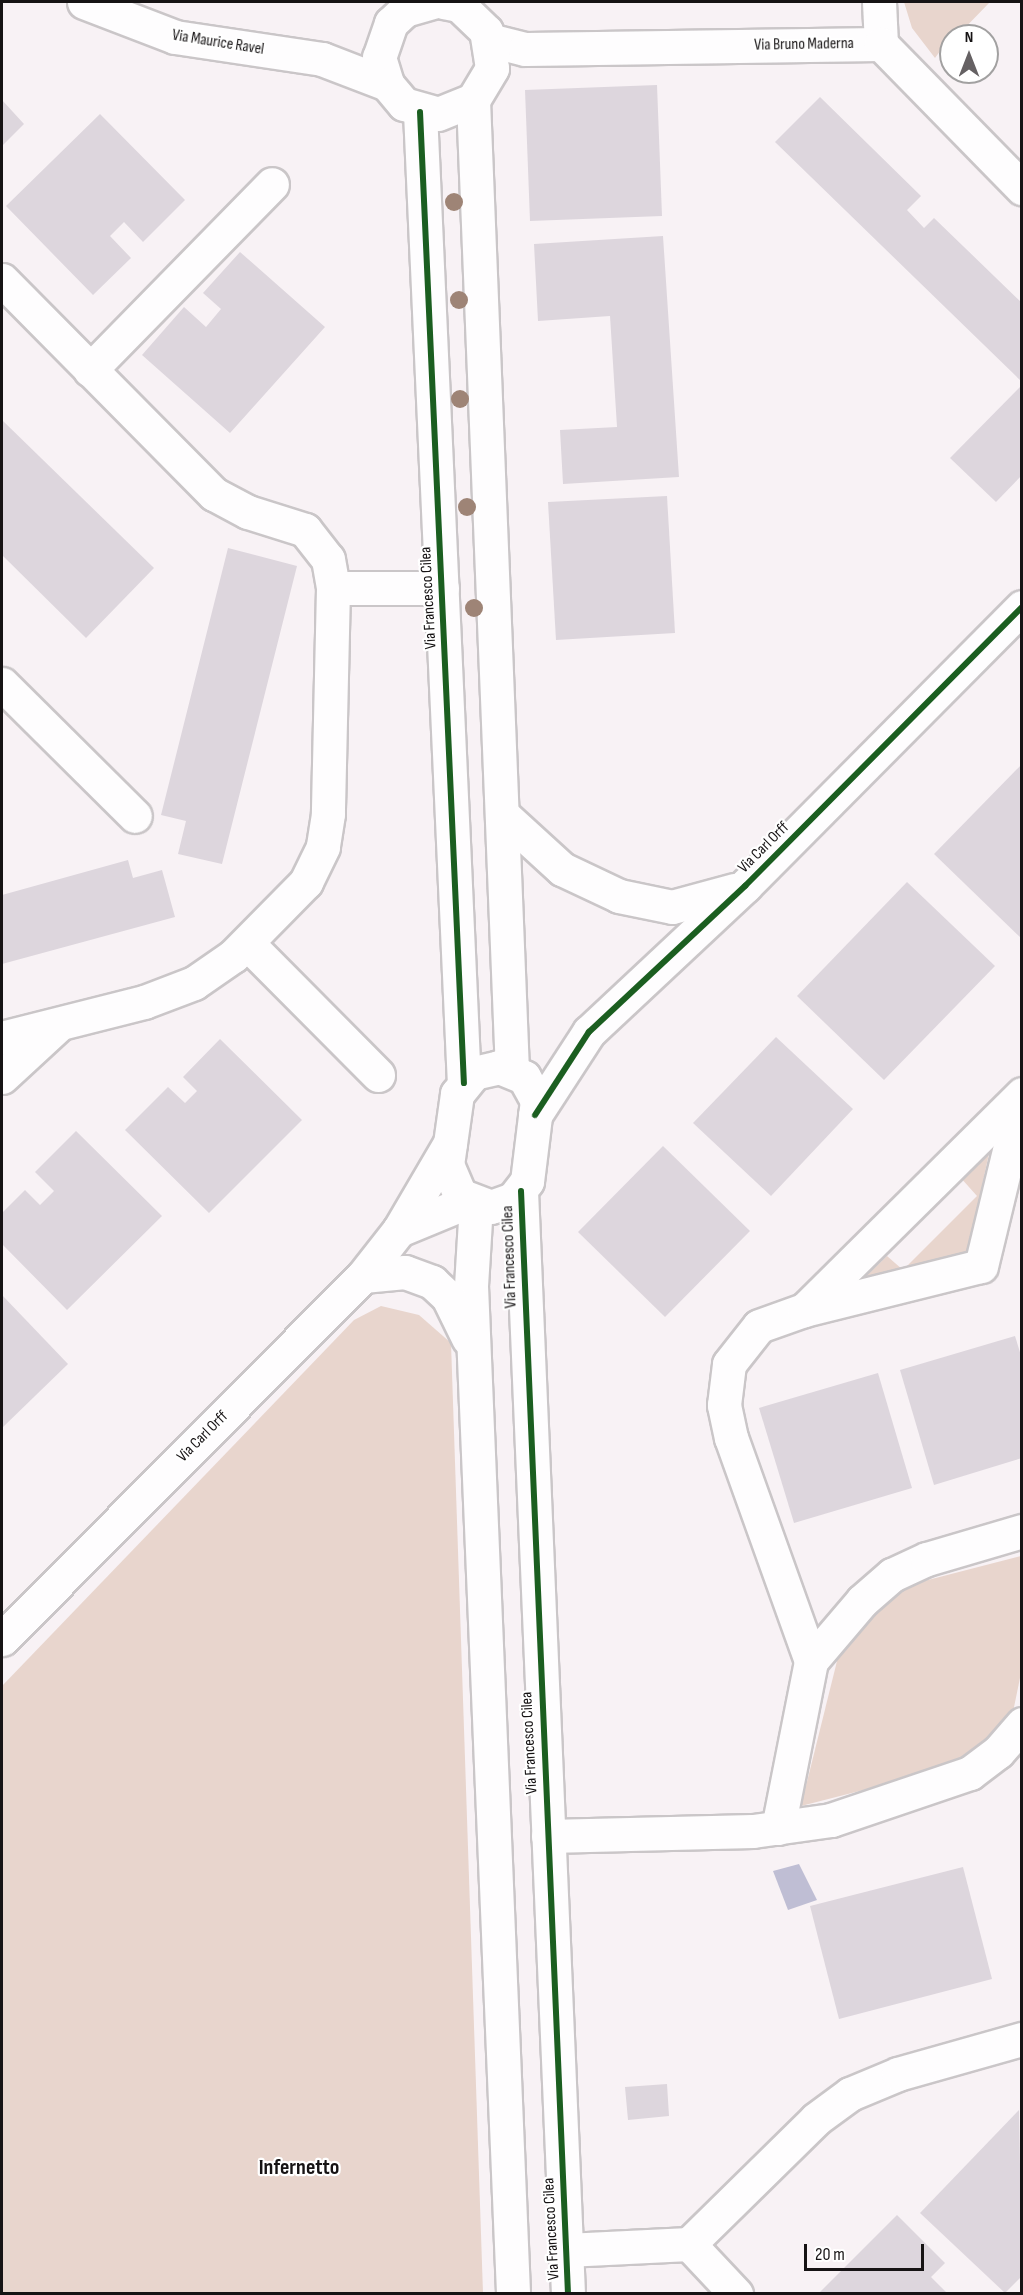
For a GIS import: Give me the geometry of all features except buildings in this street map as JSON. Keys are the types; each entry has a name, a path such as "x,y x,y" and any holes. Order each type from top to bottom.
{"street":[{"name":"Via Maurice Ravel","path":"84,2 175,38 322,59 387,84"},
{"path":"464,1083 486,1068 515,1072 473,100 482,31 430,2 405,10 383,39 380,57 387,84 404,104 420,112 457,110 473,100"},
{"path":"879,2 880,44 1022,188"},
{"name":"Via Bruno Maderna","path":"482,31 525,49 880,44"},
{"name":"Via Maurice Ravel","path":"322,59 383,39"},
{"name":"Via Francesco Cilea","path":"420,112 464,1083 458,1094 450,1143 449,1176 473,1203 474,1351 513,2294"},
{"path":"90,370 272,184"},
{"path":"2,280 214,494 248,512 305,530 328,559 333,588 328,814 323,847 294,898 215,970 171,993 2,1038"},
{"path":"333,588 442,588"},
{"name":"Via Carl Orff","path":"536,1115 590,1032 744,886 1022,608"},
{"path":"2,684 135,816"},
{"path":"504,816 562,869 620,896 672,907 706,901 744,886"},
{"path":"247,943 378,1075"},
{"path":"2,1077 61,1023"},
{"name":"Via Carl Orff","path":"515,1072 590,1032"},
{"name":"Via Francesco Cilea","path":"515,1072 532,1088 536,1115 530,1171 521,1191 568,2294"},
{"path":"804,1310 1022,1095"},
{"path":"811,1661 730,1438 723,1405 725,1375 746,1337 772,1318 981,1266 1022,1095"},
{"name":"Via Carl Orff","path":"2,1639 363,1276 399,1230 450,1143"},
{"name":"Via Francesco Cilea","path":"473,1203 502,1204 521,1191"},
{"path":"399,1230 473,1203"},
{"path":"363,1276 405,1272 432,1282 448,1297 474,1351"},
{"path":"778,1828 811,1661 862,1601 892,1575 927,1559 1022,1531"},
{"path":"548,1836 778,1828 831,1820 954,1781 998,1752 1022,1724"},
{"path":"567,2250 689,2244 816,2119 850,2094 898,2074 1022,2039"},
{"path":"689,2244 736,2294"}],"shaded area":[{"path":"904,2 990,2 969,24 939,24 939,52 935,58 912,28"},
{"path":"990,1149 968,1250 961,1258 859,1283 887,1256 903,1270 977,1196 960,1177"},
{"path":"381,1306 419,1315 451,1343 483,2293 2,2293 2,1686 354,1320"},
{"path":"1021,1556 1021,1673 1013,1712 965,1764 801,1806 841,1645 893,1589"}],"water":[{"path":"799,1864 817,1900 788,1910 773,1871"}],"cycle path":[{"path":"420,112 464,1083"},
{"path":"535,1115 589,1032 745,886 1022,607"},
{"path":"521,1191 568,2294"}],"district":[{"name":"Infernetto","path":"299,2168"}]}
